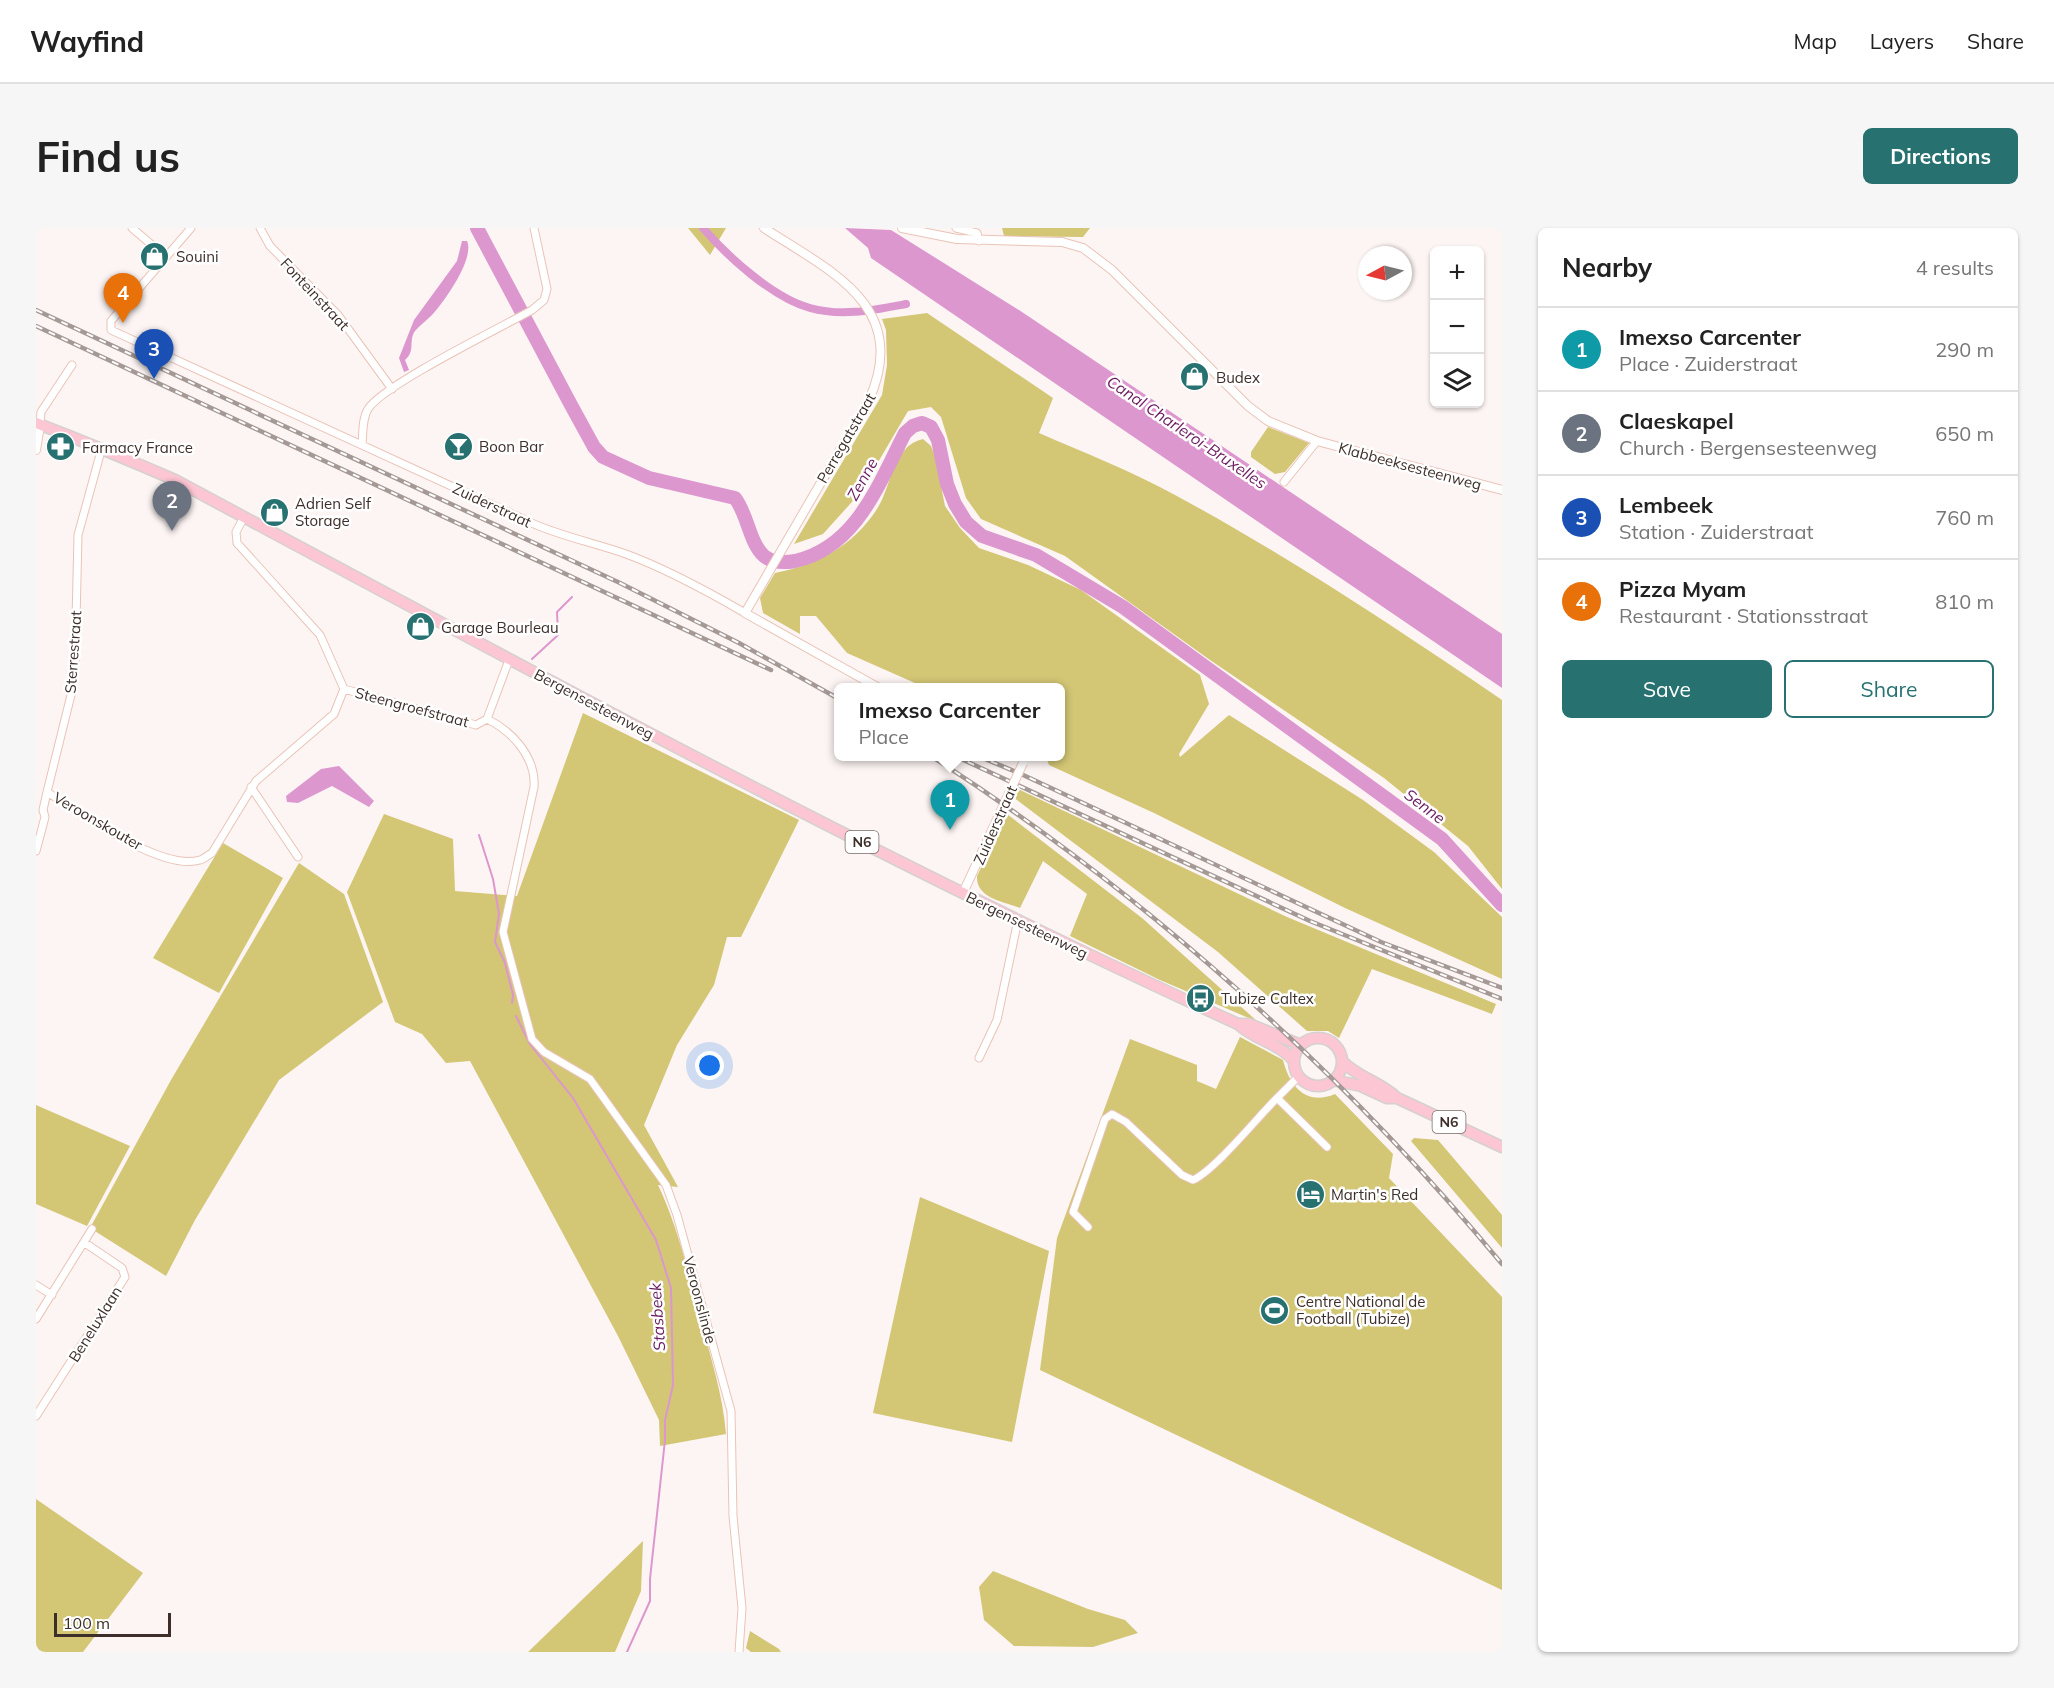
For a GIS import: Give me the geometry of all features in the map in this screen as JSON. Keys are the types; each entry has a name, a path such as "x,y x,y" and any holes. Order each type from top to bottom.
{"main road":[{"name":"Bergensesteenweg","path":"38,424 101,451 147,466 509,660 963,893 1238,1024"},
{"name":"N6","path":"1238,1024 1249,1024 1301,1045"},
{"name":"N6","path":"1238,1024 1245,1031 1282,1049 1294,1061"},
{"path":"1313,1038 1327,1039 1338,1048 1342,1061 1334,1080 1316,1086 1299,1076 1294,1061 1301,1045 1313,1038"},
{"name":"N6","path":"1342,1061 1355,1073 1390,1091 1397,1098 1502,1147"},
{"name":"N6","path":"1334,1080 1361,1086 1387,1098 1397,1098"}],"street":[{"path":"132,228 166,257 191,228"},
{"name":"Fonteinstraat","path":"260,228 270,246 338,315 392,389"},
{"path":"362,445 364,419 369,406 392,389 532,310 544,300 547,289 534,228"},
{"name":"Perregatstraat","path":"745,613 869,400 879,378 880,348 876,323 863,299 849,284 764,228"},
{"name":"Klabbeeksesteenweg","path":"902,228 933,236 979,241 1062,242 1083,248 1112,270 1248,406 1268,421 1317,441 1502,490"},
{"name":"Klabbeeksesteenweg","path":"956,228 977,233 979,241"},
{"name":"Zuiderstraat","path":"166,257 111,321 111,330 560,535 627,554 677,577 872,683"},
{"path":"36,450 41,412 72,365"},
{"name":"Klabbeeksesteenweg","path":"1284,482 1317,441"},
{"name":"Sterrestraat","path":"36,851 74,673 78,536 101,451"},
{"name":"Steengroefstraat","path":"244,517 236,532 237,543 320,635 344,689 476,724 487,719 503,727 526,754 535,774 534,787 503,932 521,1005"},
{"path":"487,719 509,660"},
{"name":"Veroonskouter","path":"47,792 134,846 183,861 200,860 212,853 251,787 334,714 344,689"},
{"name":"Zuiderstraat","path":"963,893 1025,761"},
{"path":"251,787 298,857"},
{"path":"979,1058 997,1020 1018,920"},
{"name":"Veroonslinde","path":"521,1005 532,1039 544,1052 590,1079 666,1185 678,1215 730,1411 733,1516 742,1608 739,1652"},
{"path":"1088,1227 1073,1212 1105,1119 1112,1114 1126,1122 1182,1175 1193,1180 1201,1176 1217,1161 1299,1076"},
{"path":"1277,1098 1327,1147"},
{"path":"36,1319 92,1230"},
{"name":"Beneluxlaan","path":"36,1416 125,1277 122,1268 85,1243"},
{"path":"36,1285 52,1295"}],"shaded area":[{"path":"688,228 726,228 710,255"},
{"path":"1002,228 1090,228 1083,237 1004,236"},
{"path":"927,313 1053,398 1039,433 1142,478 1217,518 1341,593 1502,700 1502,889 1468,846 1384,778 1210,660 1065,556 981,519 966,498 941,417 931,407 908,411 860,493 823,534 794,544 882,395 887,365 886,330 882,319"},
{"path":"1268,427 1309,443 1285,472 1275,474 1251,457 1251,452"},
{"path":"923,439 931,446 945,506 960,528 979,548 1028,565 1081,590 1200,675 1209,704 1179,754 1180,757 1229,715 1363,800 1434,852 1502,917 1502,979 1345,908 1154,813 1049,765 1048,761 1065,761 1065,683 915,683 847,653 816,616 800,616 800,634 763,613 760,598 775,573 805,565 833,552 867,522 882,500 899,458 913,443"},
{"path":"583,713 799,820 741,937 727,937 714,985 677,1045 644,1125 678,1187 658,1185 677,1233 687,1267 719,1390 726,1434 660,1446 659,1420 618,1336 470,1061 446,1063 422,1034 395,1022 347,892 384,814 453,839 455,891 517,896"},
{"path":"1018,789 1287,917 1496,1004 1492,1014 1372,969 1339,1038 1328,1031 1307,1031 1218,952 1013,797"},
{"path":"1007,814 1142,918 1258,1022 1160,980 1070,936 1087,894 1043,861 1020,908 985,894 978,883 977,876"},
{"path":"223,843 283,878 219,993 153,958"},
{"path":"299,863 344,894 383,1002 279,1080 195,1220 166,1276 90,1228 171,1080"},
{"name":"Centre National de Football (Tubize)","path":"1240,1037 1283,1060 1290,1078 1301,1092 1316,1098 1335,1094 1393,1154 1389,1178 1502,1297 1502,1590 1040,1370 1057,1238 1130,1039 1197,1065 1197,1081 1216,1089"},
{"path":"36,1105 130,1146 87,1226 36,1204"},
{"path":"1414,1138 1438,1140 1502,1215 1502,1248 1411,1141"},
{"path":"920,1197 1049,1251 1012,1442 873,1413"},
{"path":"36,1499 143,1573 83,1652 36,1652"},
{"path":"643,1541 641,1591 615,1652 528,1652"},
{"path":"993,1571 1088,1609 1125,1620 1138,1633 1093,1647 1014,1646 984,1620 979,1587"},
{"path":"750,1631 781,1652 751,1652 746,1648"}],"water":[{"name":"Canal Charleroi-Bruxelles","path":"845,228 891,230 1019,310 1502,634 1502,688 871,258 868,248"},
{"path":"462,241 467,241 468,248 463,268 438,308 415,331 410,353 405,360 409,370 404,372 399,358 414,320 457,261"},
{"path":"339,766 374,801 369,807 332,786 298,803 287,802 286,796 321,769"}],"waterway":[{"name":"Zenne","path":"477,228 594,447 603,457 649,478 735,498 759,550 771,560 787,562 816,554 835,542 850,528 875,492 905,433 913,426 922,423 931,427 938,440 947,484 955,504 966,522 982,536 1036,555 1123,607 1442,839 1502,905"},
{"path":"703,228 752,275 796,303 834,312 870,310 906,304"},
{"name":"Stasbeek","path":"532,659 558,635 557,612 572,597"},
{"name":"Stasbeek","path":"479,835 493,879 499,914 495,942 505,963 513,995 512,1003"},
{"name":"Stasbeek","path":"516,1016 530,1044 573,1098 656,1240 671,1288 673,1385 665,1420 665,1440 650,1579 650,1601 627,1652"}],"railway":[{"path":"36,310 620,583 739,643 834,696"},
{"path":"36,326 771,670"},
{"path":"939,761 1011,809 1088,866 1236,988 1374,1121 1502,1264"},
{"path":"966,761 1310,921 1502,999"},
{"path":"990,761 1381,942 1502,988"}],"place":[{"name":"Souini","path":"155,256"},
{"name":"Pizza Myam","path":"123,323"},
{"name":"Budex","path":"1195,377"},
{"name":"Lembeek","path":"154,379"},
{"name":"Boon Bar","path":"458,446"},
{"name":"Farmacy France","path":"61,447"},
{"name":"Adrien Self Storage","path":"274,512"},
{"name":"Claeskapel","path":"172,531"},
{"name":"Garage Bourleau","path":"420,627"},
{"name":"Imexso Carcenter","path":"950,830"},
{"name":"Tubize Caltex","path":"1200,998"},
{"name":"Martin's Red","path":"1310,1194"},
{"name":"Centre National de Football (Tubize)","path":"1275,1310"}],"water label":[{"name":"Senne","path":"1425,806"}]}
